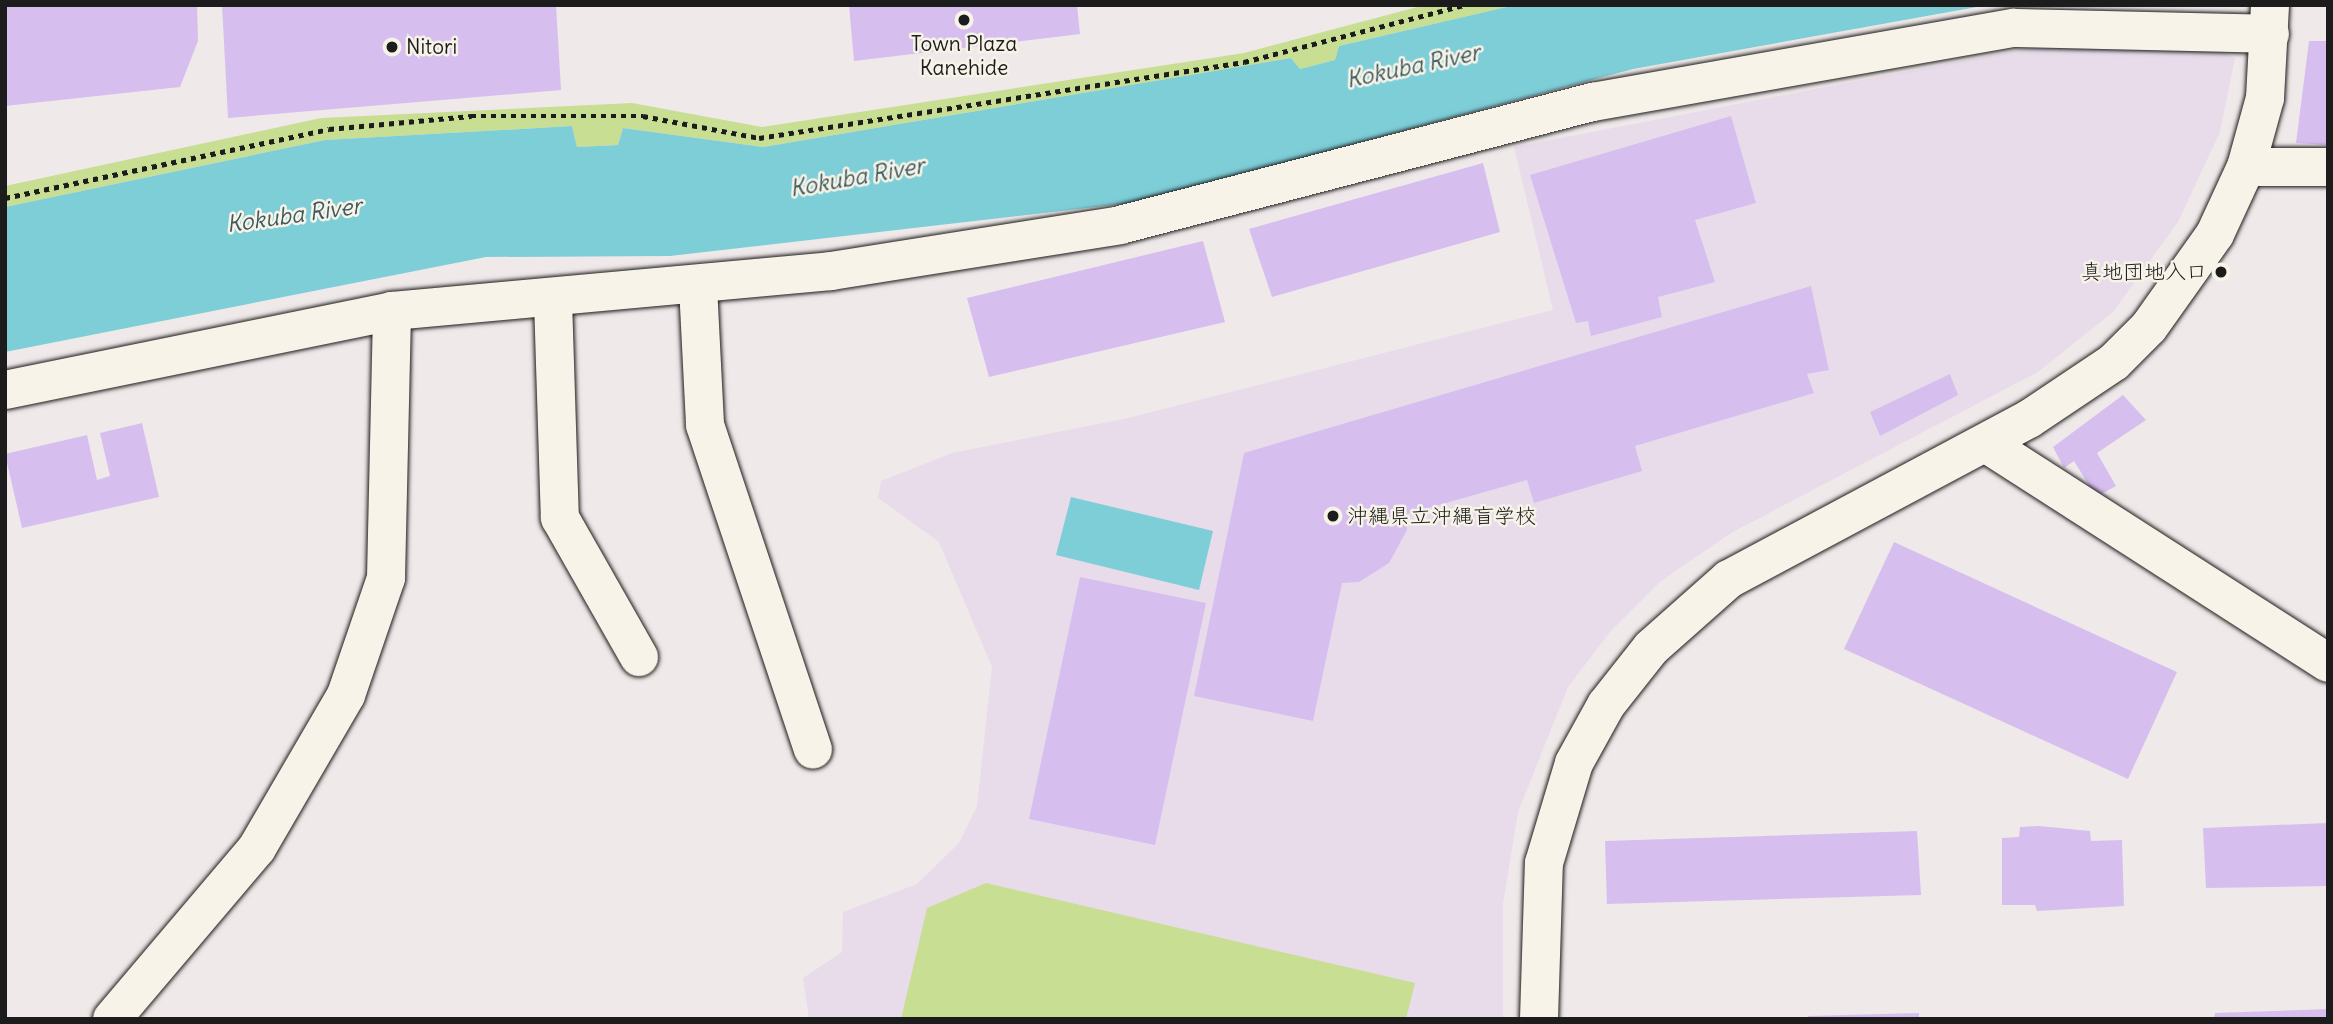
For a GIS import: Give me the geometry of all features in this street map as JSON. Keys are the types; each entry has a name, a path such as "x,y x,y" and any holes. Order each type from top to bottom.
{"street":[{"path":"5,390 392,311 553,300 698,286 1120,225 1593,102 2014,28 2270,20 2265,98 2246,167 2209,244 2149,327 2080,388 1987,444 1729,579 1651,648 1606,705 1574,763 1544,863 1539,1019"},
{"path":"2246,167 2328,167"},
{"path":"698,286 705,425 813,750"},
{"path":"553,300 560,519 639,657"},
{"path":"112,1019 257,848 346,695 386,578 392,311"},
{"path":"1987,444 2328,663"}],"path":[{"path":"5,198 329,128 471,116 643,116 759,138 1244,62 1465,5"}],"shaded area":[{"name":"沖縄県立沖縄盲学校","path":"2049,44 2210,47 2235,58 2220,132 2178,222 2113,312 2038,372 1731,533 1661,581 1610,632 1568,687 1518,812 1503,904 1503,1019 809,1019 803,978 842,952 843,912 917,884 959,843 977,806 992,667 939,542 878,498 881,481 952,453 1128,418 1553,310 1514,147"}],"green space":[{"path":"1425,5 1515,5 1339,46 1335,60 1300,69 1291,58 763,147 623,128 618,145 577,147 572,126 325,140 5,207 5,186 321,118 632,103 762,127 1244,53"},
{"path":"986,883 1415,983 1406,1019 901,1019 927,908"}],"water":[{"name":"Kokuba River","path":"1515,5 1988,5 1633,69 1139,202 670,256 486,257 5,352 5,207 325,140 572,126 577,147 618,145 623,128 763,147 1291,58 1300,69 1335,60 1339,46"},
{"path":"1071,497 1213,531 1199,590 1056,555"}],"building":[{"path":"5,5 197,5 198,41 180,87 5,106"},
{"name":"Nitori","path":"222,5 556,5 561,90 228,118"},
{"name":"Town Plaza Kanehide","path":"849,5 1077,5 1080,34 854,61"},
{"path":"2309,41 2328,41 2328,145 2296,143"},
{"path":"1731,116 1756,203 1695,220 1715,282 1658,297 1662,317 1591,336 1588,321 1576,323 1530,175"},
{"path":"1483,163 1500,232 1272,297 1249,229"},
{"path":"1203,241 1225,322 989,377 967,298"},
{"path":"1811,286 1829,370 1807,374 1814,393 1635,446 1642,471 1534,503 1527,480 1407,514 1407,530 1389,563 1359,582 1342,583 1313,721 1194,696 1244,453"},
{"path":"1950,374 1958,395 1880,436 1870,412"},
{"path":"2123,395 2146,420 2097,453 2116,486 2096,497 2074,461 2064,468 2053,447"},
{"path":"142,423 159,497 22,528 5,454 87,435 97,480 110,476 100,433"},
{"path":"1894,542 2177,672 2128,779 1844,649"},
{"path":"1080,577 1206,603 1155,845 1029,819"},
{"path":"2328,823 2328,886 2206,888 2203,828"},
{"path":"2020,827 2090,831 2091,841 2122,840 2124,906 2037,911 2035,905 2002,905 2002,838 2019,837"},
{"path":"1917,831 1921,895 1607,904 1605,841"},
{"path":"2328,1009 2328,1019 2214,1019 2215,1013"},
{"path":"1919,1013 1919,1019 1808,1019 1808,1016"}],"place":[{"name":"Town Plaza Kanehide","path":"964,20"},
{"name":"Nitori","path":"392,47"},
{"name":"真地団地入口","path":"2221,272"},
{"name":"沖縄県立沖縄盲学校","path":"1333,516"}]}
